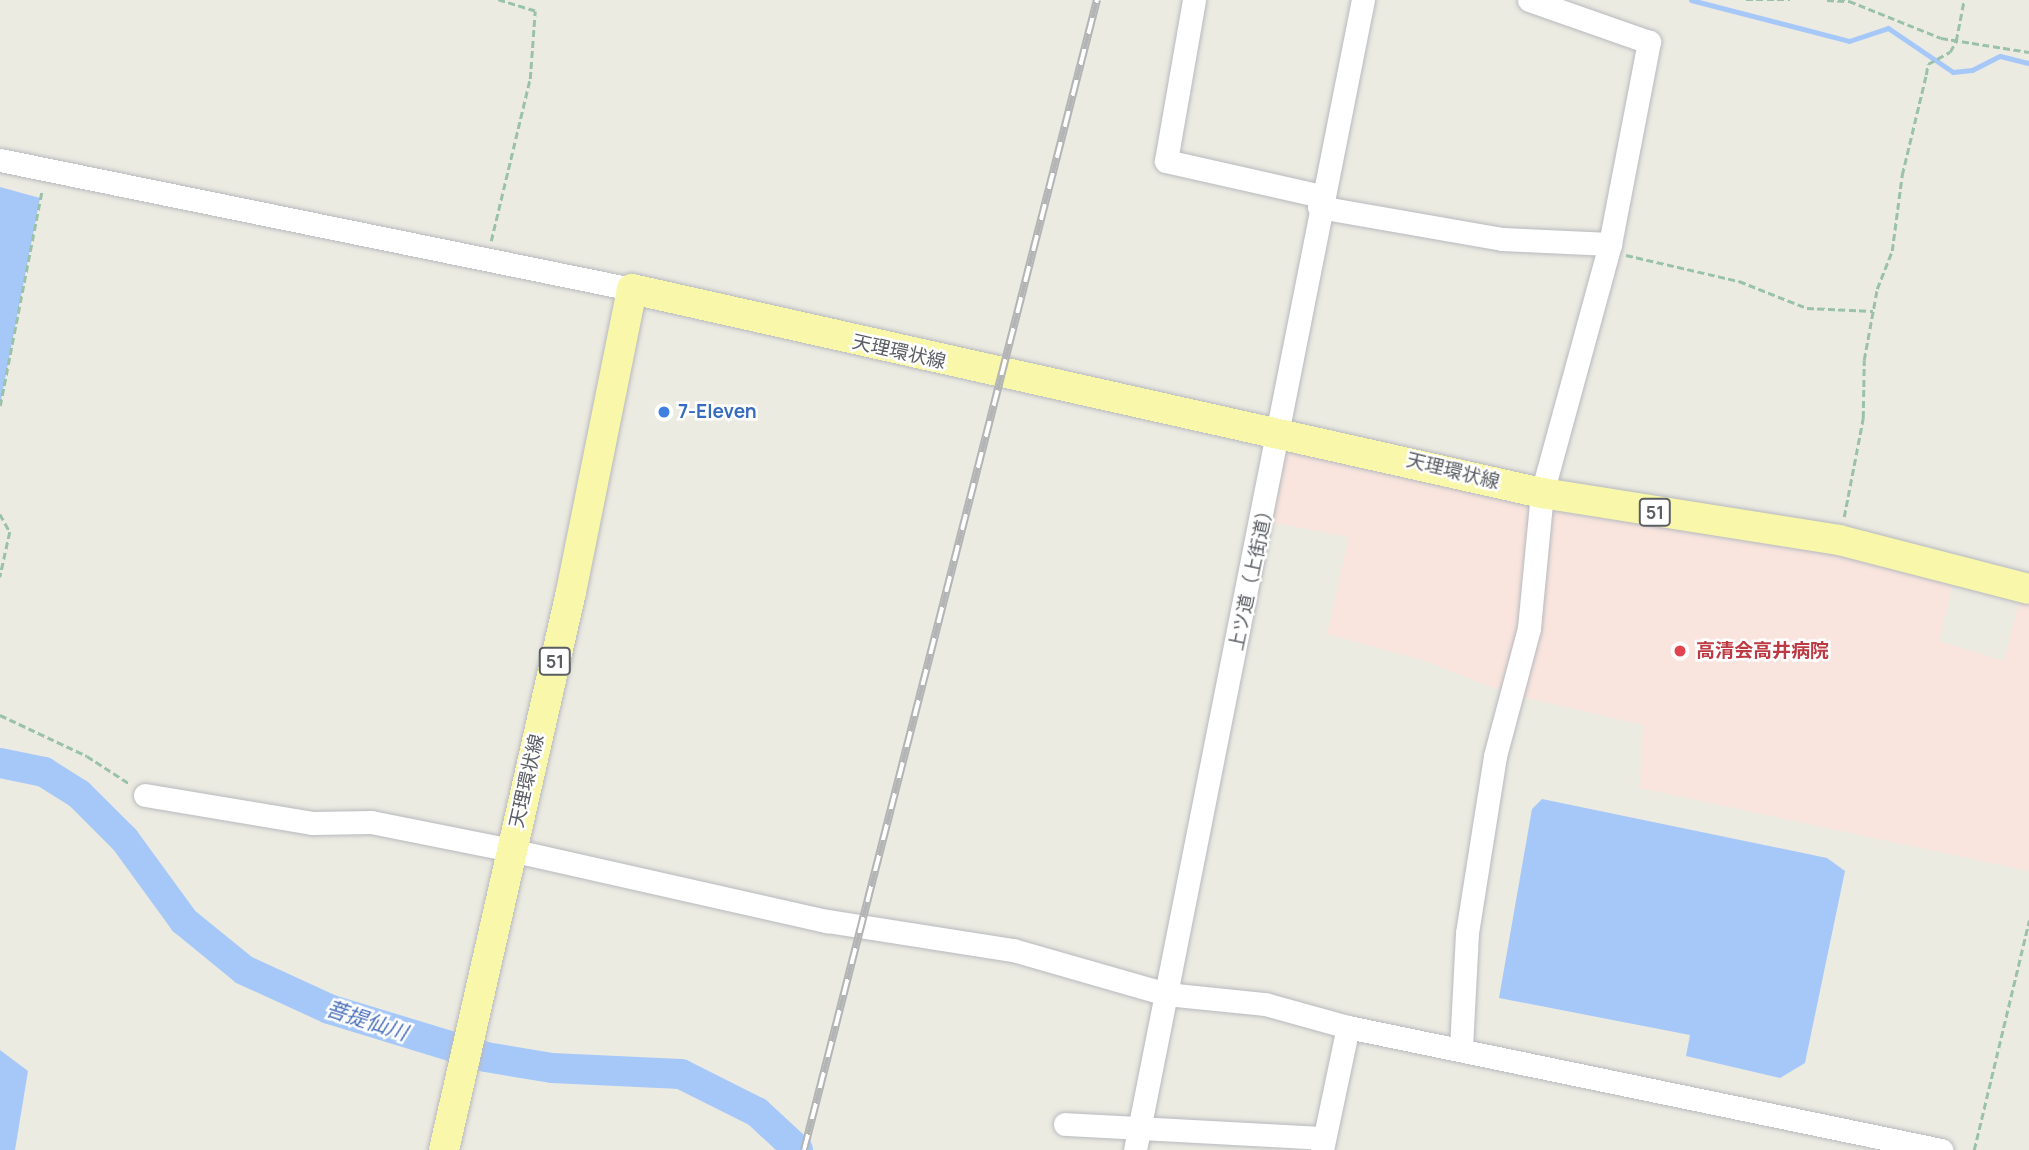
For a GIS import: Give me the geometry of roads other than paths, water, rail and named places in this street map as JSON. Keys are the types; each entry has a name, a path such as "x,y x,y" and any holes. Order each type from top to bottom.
{"main road":[{"name":"天理環状線","path":"444,1150 572,592 632,289 1141,407 1282,432 1542,493 1839,540 2029,589"}],"street":[{"path":"1194,0 1166,161 1320,202 1502,239 1610,247"},
{"name":"上ツ道（上街道）","path":"1137,1139 1282,432 1320,202 1363,0"},
{"path":"1461,1048 1467,933 1495,756 1529,628 1542,493 1610,247 1649,42 1529,0"},
{"path":"0,160 632,289"},
{"path":"145,795 312,823 371,822 511,849 827,921 1013,950 1166,995 1265,1004 1348,1027 1461,1048 1941,1150"},
{"path":"1065,1124 1137,1139 1323,1144 1348,1027"}],"water":[{"path":"0,187 40,198 0,405"},
{"path":"1542,799 1827,858 1845,871 1805,1063 1780,1078 1686,1056 1690,1035 1499,998 1532,809"},
{"path":"0,1050 28,1071 15,1150 0,1150"}],"waterway":[{"path":"1691,0 1849,41 1888,28 1953,72 1972,70 2000,56 2029,63"},
{"name":"菩提仙川","path":"0,763 44,772 79,794 125,840 184,921 244,970 329,1009 486,1057 552,1068 681,1074 757,1112 798,1150"}],"railway":[{"path":"804,1150 1097,0"}],"place":[{"name":"7-Eleven","path":"664,412"},
{"name":"高清会高井病院","path":"1680,651"}]}
